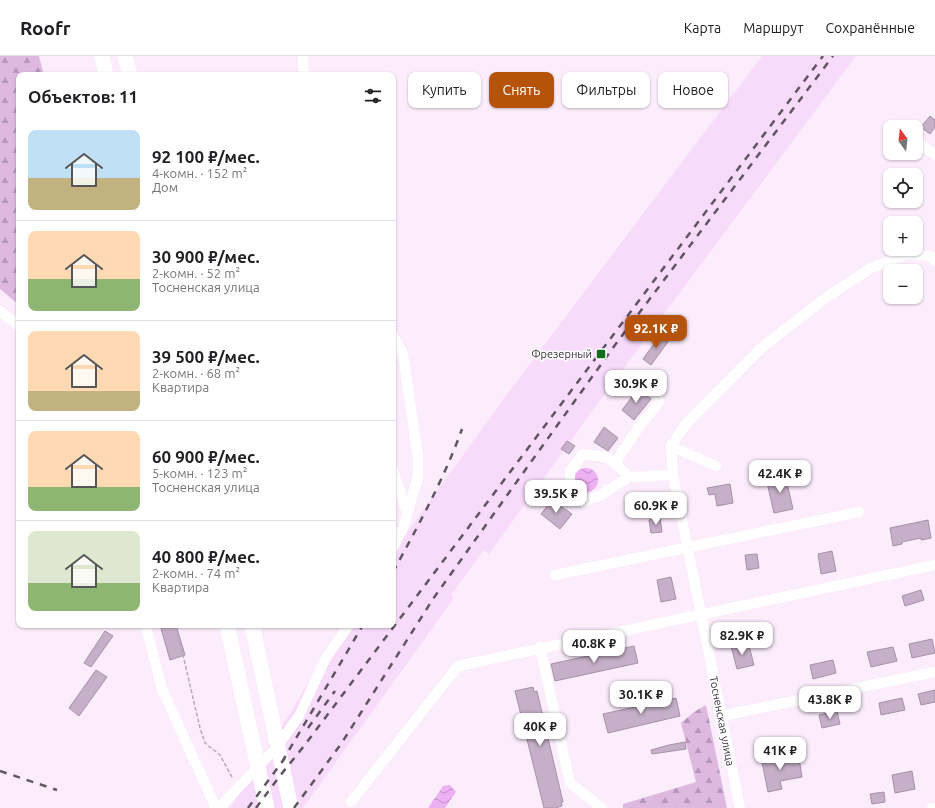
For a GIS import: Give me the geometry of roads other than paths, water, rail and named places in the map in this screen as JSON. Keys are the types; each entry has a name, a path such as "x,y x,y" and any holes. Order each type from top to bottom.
{"highway":[{"path":"102,56 105,72"},
{"path":"125,56 129,72"},
{"path":"228,628 267,808"},
{"path":"253,628 266,684 291,808"}],"street":[{"path":"303,56 304,72"},
{"path":"923,146 935,155"},
{"path":"716,466 671,446 686,424 760,349 827,297 871,268 907,254 931,256 935,261"},
{"path":"0,311 16,324"},
{"path":"396,341 403,354 418,457 418,477 402,528 396,541"},
{"path":"615,463 639,427 659,402 657,384 650,374"},
{"name":"Тосненская улица","path":"671,446 672,474 740,808"},
{"path":"629,477 615,463 606,457 582,454 570,472 570,493 583,502 601,495 629,477 672,474"},
{"path":"396,479 407,513"},
{"path":"555,575 859,512"},
{"path":"351,802 458,666 540,647 935,565"},
{"path":"147,631 162,689 218,808 276,748 299,716 326,658 347,628"},
{"path":"540,647 570,783 602,808"},
{"path":"721,716 935,672"}],"water":[{"path":"586,468 591,469 597,475 597,485 591,491 586,492 581,491 575,485 574,480 575,475 581,469"},
{"path":"450,785 456,792 445,808 428,808 443,786"}],"railway":[{"path":"396,624 823,56"},
{"path":"294,808 341,744 433,599 518,480 615,345 833,56"},
{"path":"396,566 439,484 462,429"},
{"path":"282,762 361,628"},
{"path":"256,808 393,628"},
{"path":"308,728 335,691"},
{"path":"248,808 285,758"},
{"path":"0,771 57,790"}],"place":[{"name":"Фрезерный","path":"601,354"}]}
